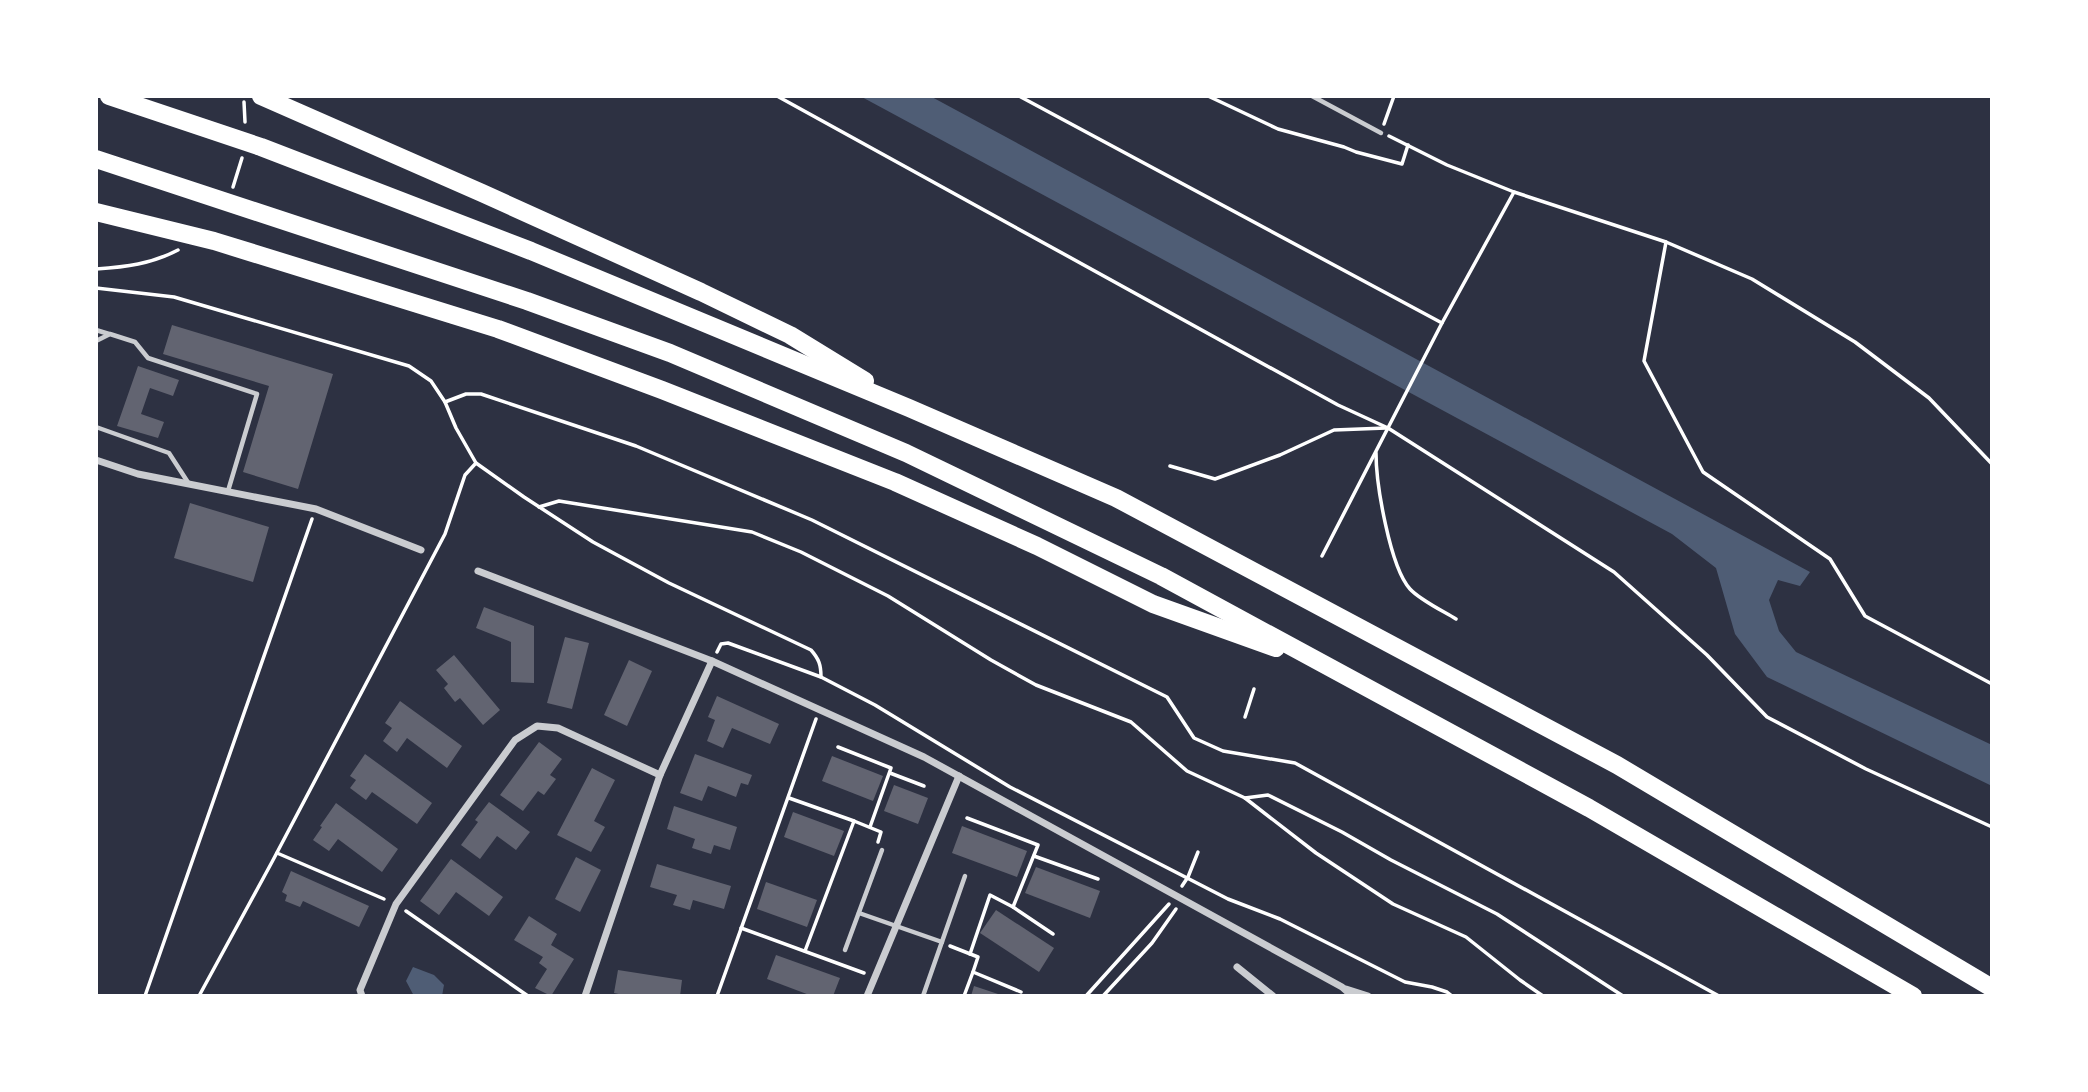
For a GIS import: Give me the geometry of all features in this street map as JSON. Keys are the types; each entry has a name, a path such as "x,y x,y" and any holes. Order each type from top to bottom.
{"highway":[{"path":"109,96 261,147 531,251 909,408 1116,498 1617,765 1992,988"},
{"path":"261,96 701,292 790,335 909,408"},
{"path":"96,159 527,300 670,353 918,459 1161,576 1589,808 1913,996"},
{"path":"96,212 214,241 498,329 895,482 1037,546 1153,604 1328,667"}],"street":[{"path":"96,460 138,474 316,509 421,550"},
{"path":"478,572 712,661 924,757 1342,987 1367,996"},
{"path":"585,996 660,775 712,661"},
{"path":"362,996 360,990 396,904 514,740 537,726 558,728 660,775"},
{"path":"867,996 959,776"},
{"path":"1237,967 1273,996"},
{"path":"1342,987 1352,996"}],"lane":[{"path":"1312,96 1381,132"},
{"path":"96,330 135,342 148,358 257,394 228,492"},
{"path":"96,341 110,334"},
{"path":"96,427 169,453 189,484"},
{"path":"845,950 881,850"},
{"path":"923,996 965,876"},
{"path":"859,913 942,943"}],"path":[{"path":"777,96 1338,405 1388,428 1614,572 1707,655 1766,717 1866,769 1992,827"},
{"path":"1019,96 1442,323"},
{"path":"1208,96 1278,129 1402,164 1408,145"},
{"path":"1394,96 1381,132 1447,165 1514,192 1665,242 1752,279 1855,342 1929,398 1992,464"},
{"path":"1322,556 1442,323 1514,192"},
{"path":"1665,242 1644,361 1703,472 1830,559 1865,616 1992,684"},
{"path":"96,289 174,297 409,366 431,381 445,402 476,463 593,542 669,583 811,650 821,666 821,677"},
{"path":"445,402 466,394 481,394 636,446 812,520 1167,697 1194,738 1223,751 1295,763 1719,996"},
{"path":"1170,466 1215,479 1280,455 1334,430 1388,428"},
{"path":"1376,451 1378,486 1398,569 1411,591 1456,619"},
{"path":"198,996 277,853 445,534 465,475 476,463"},
{"path":"539,507 559,501 752,532 788,547 888,596 990,660 1036,685 1130,722 1187,771 1245,797 1316,853 1393,904 1466,937 1543,996"},
{"path":"145,996 316,509"},
{"path":"712,661 721,644 728,643 821,677 875,705 1010,787 1228,899 1280,919 1405,982 1432,987 1452,996"},
{"path":"1245,718 1254,689"},
{"path":"717,996 820,711"},
{"path":"838,747 891,768 870,827"},
{"path":"890,773 924,786"},
{"path":"1245,797 1268,795 1342,832 1497,915 1623,996"},
{"path":"788,797 881,832 876,847 881,850"},
{"path":"967,818 1038,845 1013,907"},
{"path":"805,951 854,821"},
{"path":"1102,996 1153,943 1168,923 1179,896 1190,879 1198,852"},
{"path":"277,853 396,904 528,996"},
{"path":"1034,856 1098,879"},
{"path":"970,954 990,895 1053,934"},
{"path":"1086,996 1179,896"},
{"path":"741,928 875,977"},
{"path":"942,943 978,957 964,996"},
{"path":"973,972 1021,992"}],"water":[{"path":"860,96 930,96 1810,572 1800,586 1778,580 1769,600 1779,631 1796,652 1992,745 1992,786 1767,677 1735,634 1716,568 1672,534"},
{"path":"413,967 434,975 444,985 442,996 414,996 406,981"}],"building":[{"path":"172,325 333,374 298,489 243,472 269,386 163,354"},
{"path":"138,366 179,380 173,396 150,388 141,414 164,422 158,438 117,426"},
{"path":"190,503 269,527 253,582 174,558"},
{"path":"484,607 534,626 534,683 511,682 511,642 476,628"},
{"path":"565,637 589,643 572,709 547,703"},
{"path":"454,655 500,710 483,725 460,698 455,702 444,688 448,684 436,670"},
{"path":"629,660 652,671 627,726 604,715"},
{"path":"717,696 779,724 770,744 732,728 723,748 707,741 715,720 708,717"},
{"path":"400,701 462,746 447,768 407,738 397,752 383,741 392,728 385,723"},
{"path":"539,742 562,759 550,775 556,779 544,795 538,791 523,811 500,795"},
{"path":"365,754 432,803 417,824 372,792 366,800 350,788 356,780 350,776"},
{"path":"695,754 752,775 748,785 741,783 736,797 708,786 702,801 680,793"},
{"path":"832,756 883,776 873,801 822,781"},
{"path":"592,768 615,780 594,821 605,827 591,852 557,835"},
{"path":"894,785 928,798 918,824 884,811"},
{"path":"489,802 530,832 516,850 497,836 480,859 461,845"},
{"path":"336,803 398,849 382,872 338,839 329,851 313,840"},
{"path":"674,806 737,827 730,850 714,845 711,854 692,848 695,839 667,829"},
{"path":"793,812 844,831 834,856 784,837"},
{"path":"962,826 1027,851 1017,877 952,853"},
{"path":"576,857 601,870 580,912 555,899"},
{"path":"451,859 503,897 489,916 456,892 439,915 420,901"},
{"path":"657,864 731,886 724,909 693,900 690,910 673,905 677,895 650,887"},
{"path":"1036,867 1100,891 1090,918 1025,893"},
{"path":"291,871 369,906 359,927 303,901 300,907 285,901 287,895 282,892"},
{"path":"766,882 817,900 807,927 757,909"},
{"path":"996,910 1054,948 1039,972 980,933"},
{"path":"529,916 557,934 551,945 574,959 551,996 535,988 547,969 539,963 543,957 514,940"},
{"path":"776,955 840,978 833,996 812,996 767,979"},
{"path":"618,970 682,980 680,996 628,996 614,993"},
{"path":"974,986 1001,995 1001,996 971,996"}]}
